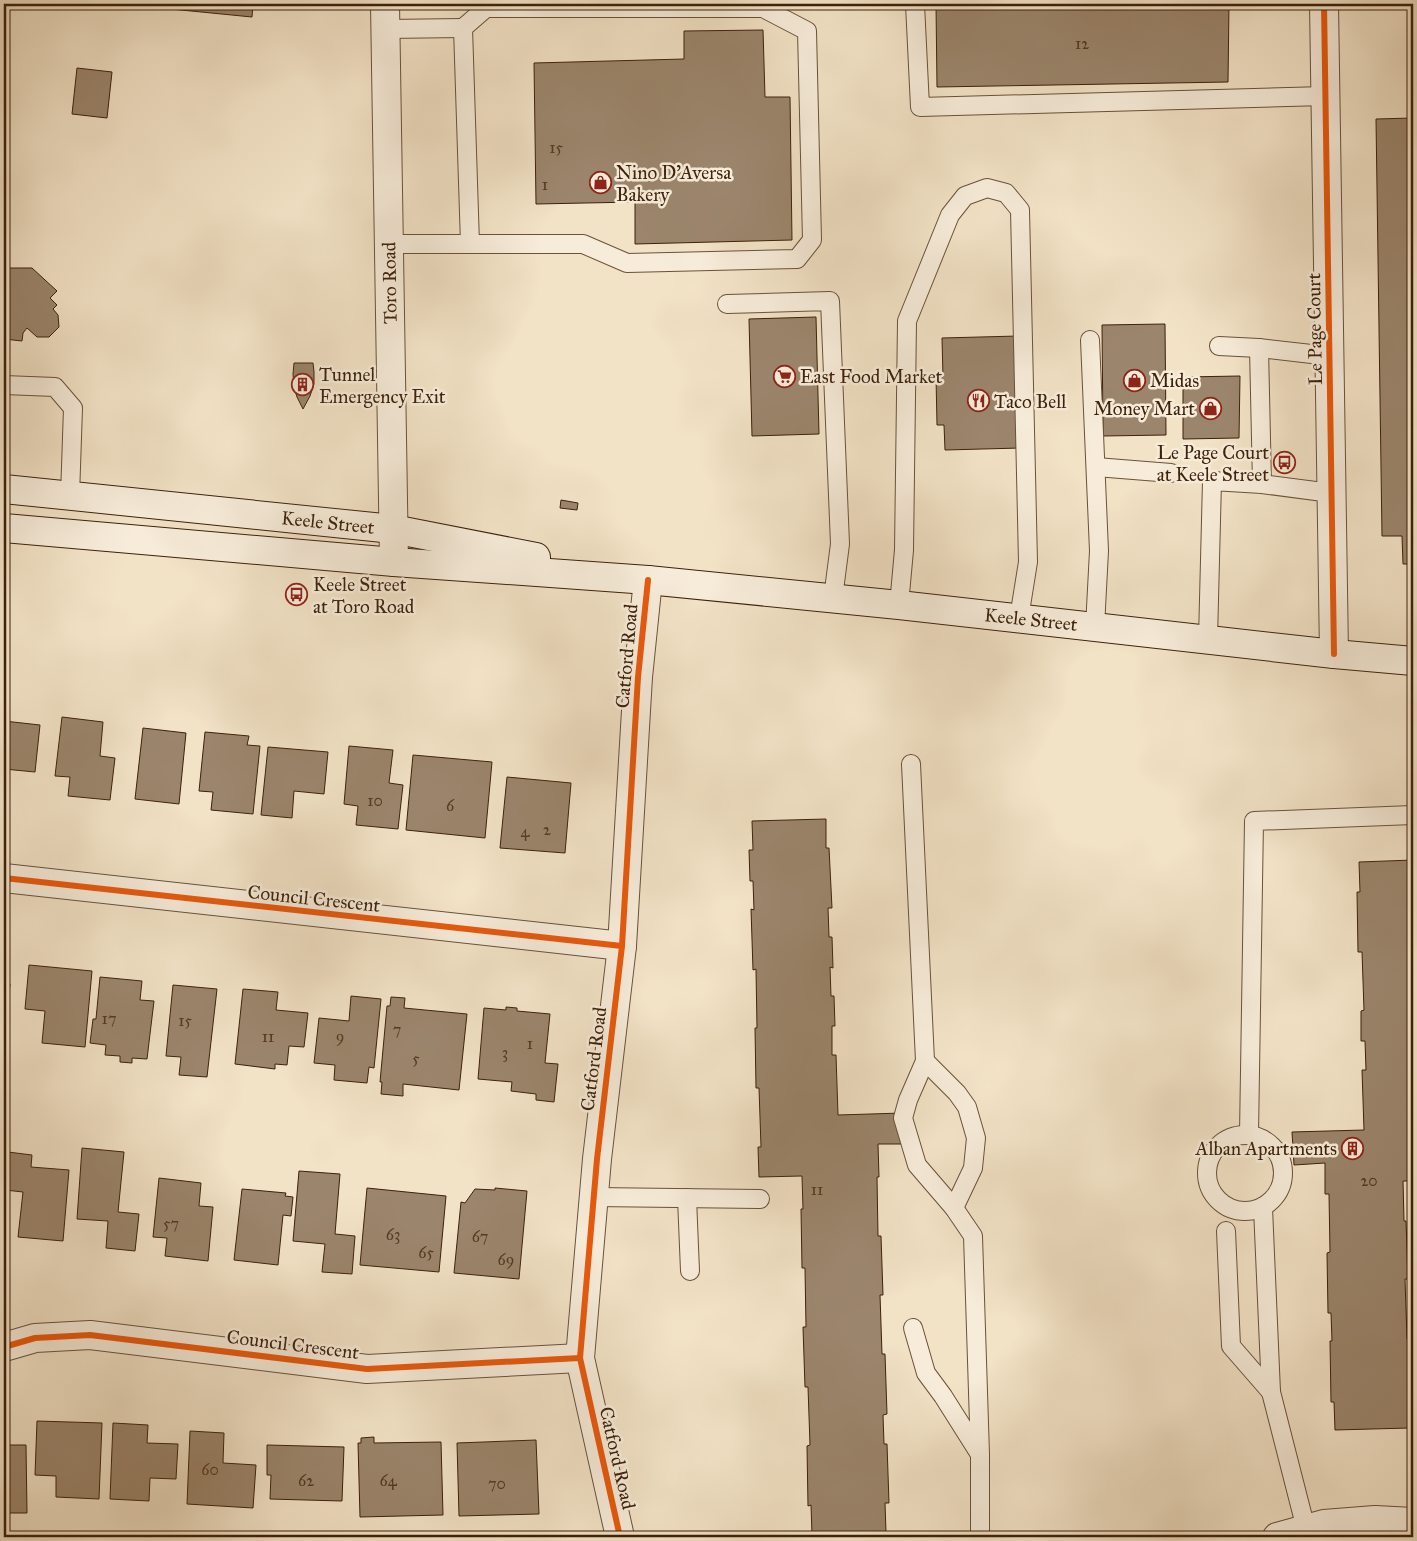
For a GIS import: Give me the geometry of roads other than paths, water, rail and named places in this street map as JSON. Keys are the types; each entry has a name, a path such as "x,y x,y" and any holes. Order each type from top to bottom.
{"street":[{"name":"Le Page Court","path":"1324,4 1334,654"},
{"name":"Toro Road","path":"386,16 394,562"},
{"name":"Keele Street","path":"4,489 393,529 648,580"},
{"name":"Keele Street","path":"4,528 394,562 648,580 833,598 1334,654 1413,661"},
{"name":"Catford Road","path":"620,1537 580,1358 594,1197 622,946 638,672 648,580"},
{"name":"Council Crescent","path":"4,878 622,946"},
{"name":"Council Crescent","path":"4,1347 35,1338 90,1335 367,1369 580,1358"},
{"path":"1277,1537 1324,1524 1375,1520 1413,1522"}],"lane":[{"path":"915,4 920,107 1326,96"},
{"path":"386,16 463,28 486,8 763,8 807,31 812,240 797,259 627,263 583,244 389,244"},
{"path":"463,28 470,244"},
{"path":"899,605 904,550 908,321 950,214 965,196 987,188 1006,193 1020,210 1028,562 1019,618"},
{"path":"727,304 830,301 840,544 833,598"},
{"path":"1090,340 1100,551 1095,627"},
{"path":"1219,346 1259,348 1329,356"},
{"path":"1259,348 1262,484"},
{"path":"4,385 55,387 73,408 70,496"},
{"path":"1096,467 1171,473"},
{"path":"1208,639 1212,481 1262,484 1331,493"},
{"path":"911,764 925,1061 908,1100 903,1118 917,1165 954,1208 973,1236 980,1454 980,1537"},
{"path":"1249,1134 1254,822 1413,815"},
{"path":"925,1061 957,1093 967,1108 976,1138 973,1168 954,1208"},
{"path":"1249,1134 1272,1144 1284,1165 1281,1190 1264,1208 1243,1212 1223,1206 1210,1191 1206,1170 1212,1151 1228,1138 1249,1134"},
{"path":"594,1197 760,1198"},
{"path":"687,1198 690,1271"},
{"path":"1264,1208 1271,1392 1306,1529"},
{"path":"1226,1231 1231,1346 1271,1392"},
{"path":"913,1328 926,1373 980,1454"}],"place":[{"name":"Nino D'Aversa Bakery","path":"600,183"},
{"name":"East Food Market","path":"784,376"},
{"name":"Midas","path":"1134,380"},
{"name":"Tunnel Emergency Exit","path":"303,385"},
{"name":"Taco Bell","path":"978,401"},
{"name":"Money Mart","path":"1211,408"},
{"name":"Le Page Court at Keele Street","path":"1285,463"},
{"name":"Keele Street at Toro Road","path":"297,595"},
{"name":"Alban Apartments","path":"1353,1148"}]}
